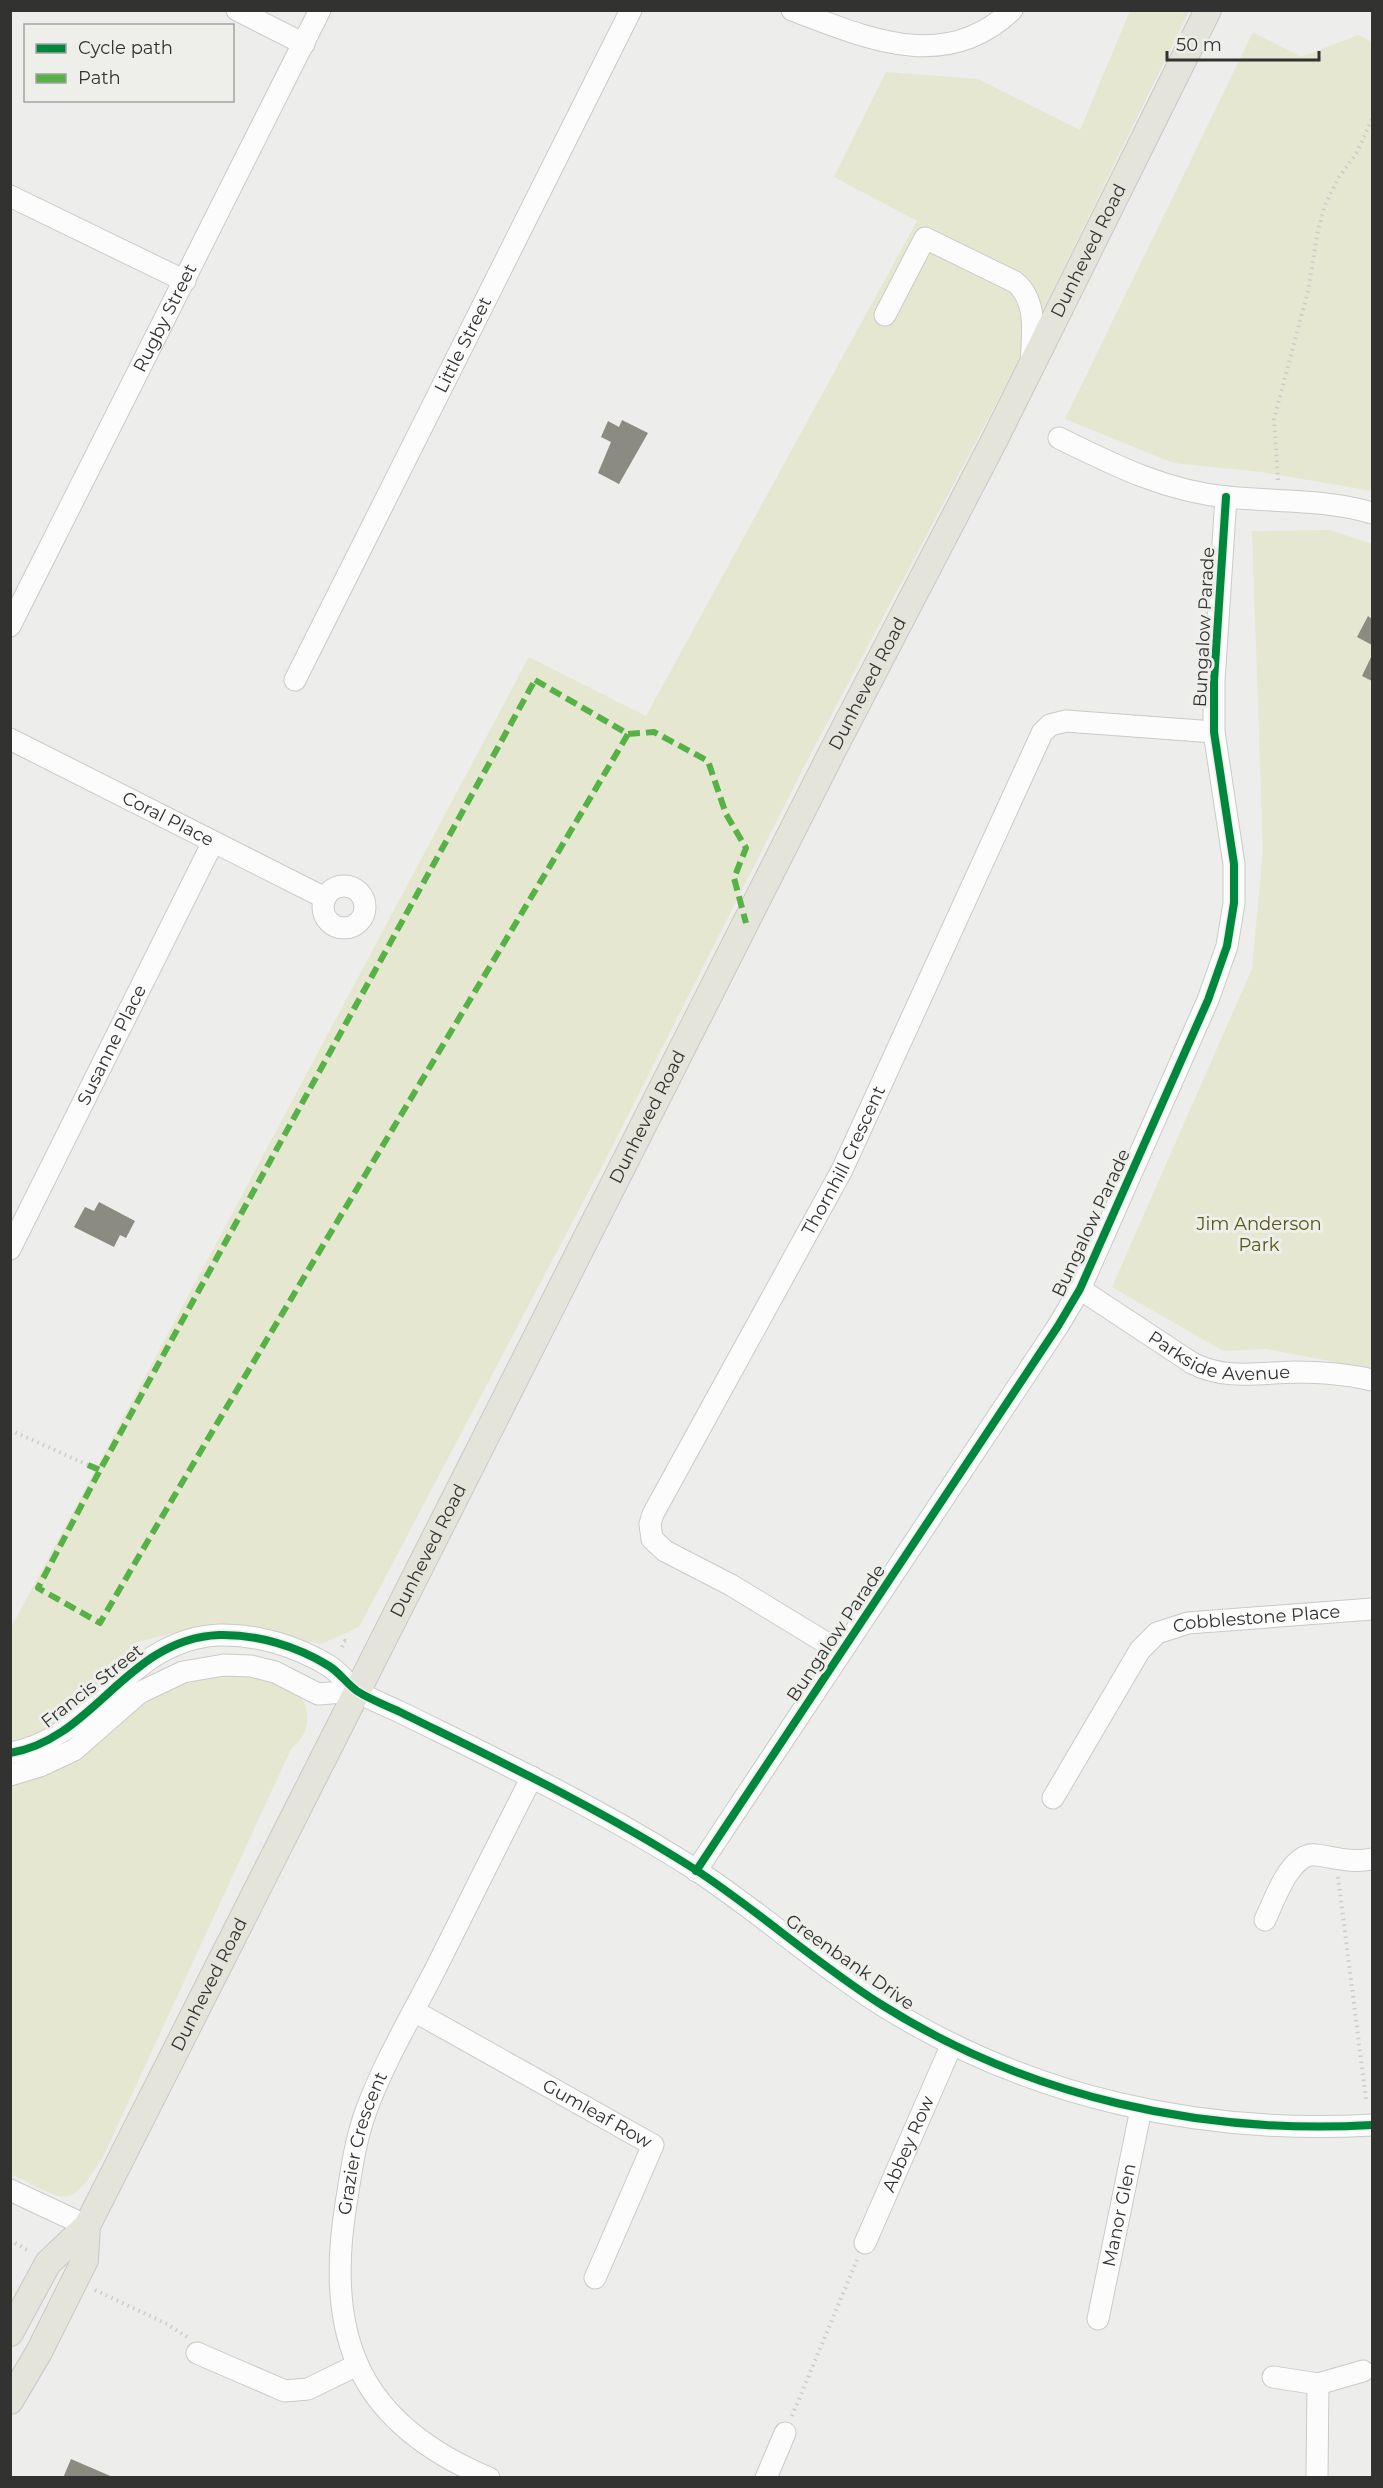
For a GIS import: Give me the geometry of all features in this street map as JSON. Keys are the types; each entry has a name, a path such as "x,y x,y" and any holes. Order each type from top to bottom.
{"main road":[{"name":"Dunheved Road","path":"10,2400 39,2352 85,2260 87,2226 833,750 1031,368 1208,10"},
{"name":"Dunheved Road","path":"10,2333 43,2259 87,2226"},
{"path":"10,2288 19,2286 43,2259"}],"street":[{"path":"237,10 304,44"},
{"name":"Rugby Street","path":"10,626 320,10"},
{"name":"Little Street","path":"295,680 631,10"},
{"path":"792,10 893,43 937,48 992,28 1012,10"},
{"path":"10,196 185,281"},
{"path":"885,315 924,238 1015,282 1024,290 1032,323 1031,368"},
{"path":"1059,438 1145,479 1175,488 1226,497 1332,505 1372,513"},
{"name":"Bungalow Parade","path":"696,1870 1058,1326 1080,1289 1208,1000 1227,946 1234,903 1234,864 1214,732 1214,681 1226,497"},
{"name":"Thornhill Crescent","path":"841,1652 739,1590 665,1551 652,1539 650,1532 653,1514 847,1160 1042,733 1050,725 1066,721 1214,732"},
{"name":"Coral Place","path":"10,739 325,898"},
{"name":"Susanne Place","path":"10,1249 213,842"},
{"name":"Parkside Avenue","path":"1080,1289 1192,1363 1212,1372 1232,1375 1335,1373 1372,1380"},
{"name":"Cobblestone Place","path":"1053,1797 1140,1650 1157,1633 1188,1623 1372,1609"},
{"name":"Francis Street","path":"10,1753 41,1744 62,1733 145,1660 173,1646 201,1638 235,1635 263,1639 326,1664 356,1691"},
{"name":"Francis Street","path":"10,1775 40,1766 74,1750 139,1693 154,1683 190,1671 224,1665 251,1666 275,1672 318,1694 356,1691"},
{"name":"Greenbank Drive","path":"356,1691 532,1777 696,1870 841,1978 883,2006 952,2044 1029,2077 1141,2109 1190,2118 1254,2125 1372,2125"},
{"name":"Grazier Crescent","path":"489,2478 447,2459 418,2440 380,2401 357,2365 348,2339 339,2301 339,2248 354,2157 373,2094 532,1777"},
{"path":"1265,1920 1289,1871 1304,1857 1316,1854 1338,1860 1372,1859"},
{"name":"Gumleaf Row","path":"414,2011 653,2145 595,2278"},
{"name":"Abbey Row","path":"865,2243 952,2044"},
{"name":"Manor Glen","path":"1098,2319 1141,2109"},
{"path":"10,2190 87,2226"},
{"path":"197,2353 285,2391 298,2392 357,2365"},
{"path":"1274,2377 1318,2384 1363,2371"},
{"path":"1317,2478 1318,2384"},
{"path":"766,2478 785,2433"}],"path":[{"path":"1278,488 1274,419 1308,291 1318,230 1325,205 1334,186 1356,154 1372,119"},
{"path":"10,1430 88,1465"},
{"path":"342,1647 345,1641 349,1642"},
{"path":"1338,1860 1338,1880 1366,2099"},
{"path":"785,2433 865,2243"},
{"path":"15,2244 43,2259"},
{"path":"93,2289 167,2324 188,2338 197,2353"}],"green space":[{"path":"1130,11 1189,11 1016,366 805,765 610,1151 359,1627 321,1644 215,1623 137,1642 111,1669 90,1696 55,1725 18,1744 11,1745 11,1628 529,657 646,716 917,221 834,177 886,72 978,79 1080,130"},
{"path":"1253,32 1301,57 1358,35 1372,42 1372,491 1262,472 1173,463 1065,419"},
{"name":"Jim Anderson Park","path":"1330,530 1372,544 1372,1369 1266,1349 1223,1351 1112,1287 1252,969 1263,850 1252,531"},
{"path":"228,1674 264,1678 288,1686 304,1702 307,1713 306,1728 302,1737 291,1749 104,2155 92,2174 74,2194 65,2196 44,2191 11,2174 10,1784 51,1773 77,1759 144,1701 170,1687"}],"building":[{"path":"622,420 648,433 619,484 598,473 611,442 601,437 608,421 619,427"},
{"path":"1368,616 1372,619 1372,645 1357,637"},
{"path":"1372,655 1372,681 1362,676"},
{"path":"99,1202 135,1221 126,1238 120,1235 114,1247 74,1227 85,1207 94,1211"},
{"path":"71,2459 115,2478 63,2478"}],"marked path":[{"path":"535,680 628,734 100,1623 38,1588 100,1470 535,680"},
{"path":"628,734 654,732 708,761 726,814 746,848 734,878 746,923"},
{"path":"88,1465 100,1470"}],"cycle path":[{"path":"696,1871 1058,1326 1080,1289 1208,1000 1227,946 1234,903 1234,864 1214,732 1214,681 1226,497"},
{"path":"10,1753 40,1744 65,1729 89,1711 134,1670 159,1653 187,1641 219,1635 262,1639 290,1647 317,1659 336,1671 353,1688 367,1697 549,1786 624,1826 720,1886 835,1973 882,2005 938,2037 996,2064 1056,2086 1118,2103 1180,2116 1244,2123 1308,2126 1372,2125"}]}
